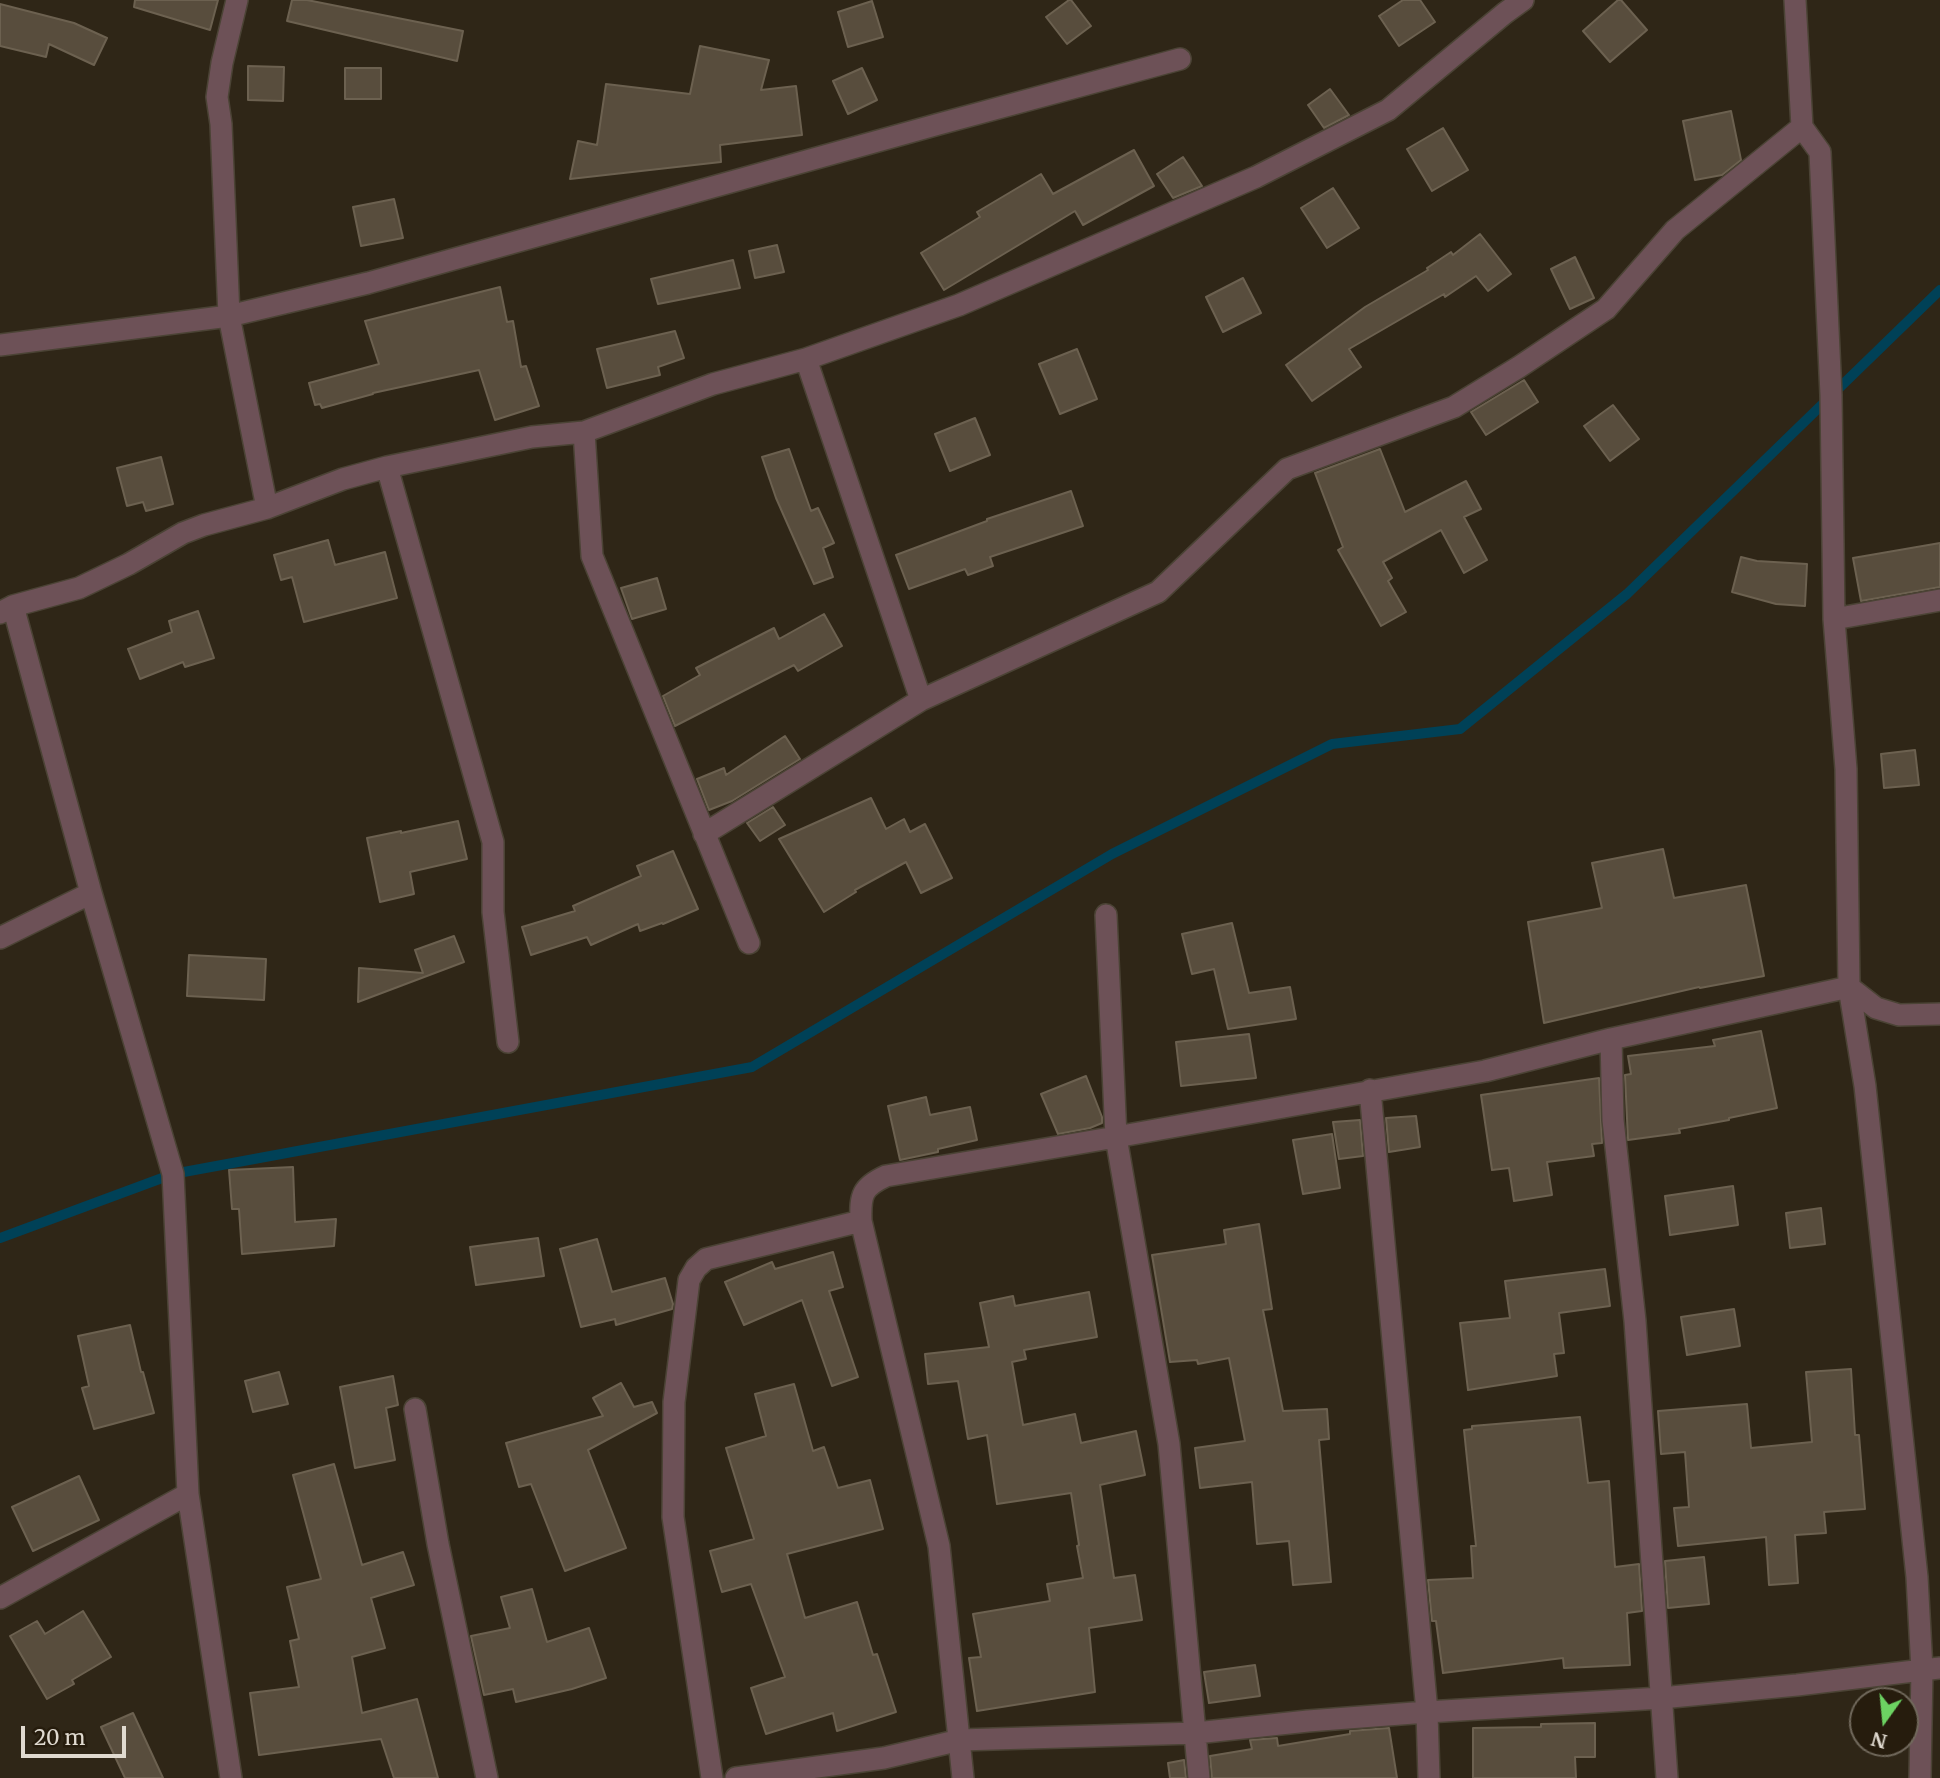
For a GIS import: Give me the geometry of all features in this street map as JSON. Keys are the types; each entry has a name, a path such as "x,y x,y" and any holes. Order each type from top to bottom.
{"street":[{"path":"237,0 217,97 221,124 229,316 267,508"},
{"path":"230,1778 188,1494 173,1174 7,610 79,588 130,564 183,533 242,513 267,508 343,479 387,467 532,437 584,432 713,384 806,359 959,305 1256,177 1388,110 1523,0"},
{"path":"1796,0 1802,127 1820,152 1831,395 1833,619 1846,769 1849,987 1866,1086 1917,1577 1931,1669 1920,1778"},
{"path":"0,345 229,316 368,283 1180,59"},
{"path":"704,834 921,700 1158,592 1287,469 1454,407 1519,367 1606,309 1675,230 1802,127"},
{"path":"806,359 921,700"},
{"path":"584,432 592,556 749,943"},
{"path":"387,467 493,842 493,912 508,1042"},
{"path":"1833,619 1940,600"},
{"path":"0,938 91,893"},
{"path":"1105,915 1116,1137 1169,1444 1199,1778"},
{"path":"1849,987 1876,1008 1899,1015 1940,1014"},
{"path":"963,1778 939,1546 861,1221 865,1190 874,1181 886,1176 1485,1071 1611,1039 1849,987"},
{"path":"1611,1039 1613,1120 1635,1321 1667,1778"},
{"path":"1370,1090 1427,1712 1429,1778"},
{"path":"712,1778 673,1517 674,1402 689,1280 696,1268 706,1259 861,1221"},
{"path":"415,1409 438,1544 487,1778"},
{"path":"0,1598 188,1494"},
{"path":"736,1778 884,1758 960,1740 1196,1732 1427,1712 1661,1698 1931,1669"}],"building":[{"path":"135,0 218,0 210,30 134,7"},
{"path":"292,0 307,0 463,31 457,61 287,21"},
{"path":"1069,0 1091,26 1067,44 1046,17"},
{"path":"1403,0 1420,0 1435,22 1399,46 1379,16"},
{"path":"1621,0 1647,30 1610,62 1583,31"},
{"path":"872,1 883,37 848,47 838,12"},
{"path":"0,4 74,23 107,38 94,65 49,44 46,57 0,46"},
{"path":"700,46 769,60 761,90 796,86 802,135 720,145 721,162 570,179 578,141 597,145 606,84 690,94"},
{"path":"248,66 284,67 283,101 248,100"},
{"path":"345,68 381,68 381,99 345,99"},
{"path":"862,68 877,100 848,114 833,81"},
{"path":"1330,89 1349,115 1324,128 1308,105"},
{"path":"1731,111 1741,160 1722,175 1695,180 1683,121"},
{"path":"1443,128 1468,170 1432,191 1407,149"},
{"path":"1134,150 1154,186 1083,225 1075,211 944,290 921,253 980,217 977,212 1041,174 1053,194"},
{"path":"1183,157 1202,186 1173,198 1157,174"},
{"path":"1333,188 1359,228 1327,248 1301,208"},
{"path":"394,199 403,238 361,246 353,207"},
{"path":"1480,234 1511,274 1488,291 1476,276 1445,297 1444,294 1349,349 1361,367 1312,401 1286,365 1365,307 1428,270 1427,268 1451,252 1453,255"},
{"path":"777,245 784,272 755,278 749,251"},
{"path":"1575,257 1594,298 1570,309 1551,269"},
{"path":"733,260 740,288 658,304 651,279"},
{"path":"1243,278 1261,313 1223,332 1206,297"},
{"path":"500,287 507,322 513,321 521,367 526,366 539,406 495,420 479,370 373,393 322,408 320,404 315,405 309,383 379,364 365,321"},
{"path":"675,331 684,358 658,367 660,375 607,388 597,349"},
{"path":"1077,349 1097,399 1060,414 1039,364"},
{"path":"1524,380 1538,402 1486,435 1471,412"},
{"path":"1613,405 1639,439 1610,461 1584,426"},
{"path":"975,418 990,455 950,471 935,434"},
{"path":"789,449 811,511 818,508 834,543 823,548 833,577 814,584 776,498 762,457"},
{"path":"1380,449 1405,512 1466,481 1481,509 1464,517 1487,560 1464,573 1441,530 1383,562 1392,578 1388,581 1406,612 1381,626 1338,550 1343,547 1315,473"},
{"path":"161,457 173,504 146,511 143,502 127,506 117,468"},
{"path":"1071,491 1083,526 990,557 993,566 968,575 965,569 909,589 896,555 987,519"},
{"path":"328,540 335,565 385,552 397,598 304,622 292,577 281,580 274,555"},
{"path":"1940,543 1940,587 1861,601 1853,558"},
{"path":"1741,557 1757,561 1807,564 1805,606 1776,604 1732,592"},
{"path":"657,578 666,609 632,619 621,588"},
{"path":"198,611 214,658 185,667 183,662 140,679 128,649 172,632 169,621"},
{"path":"824,614 842,646 798,671 794,665 675,726 663,696 700,675 696,668 774,628 779,639"},
{"path":"785,736 800,759 732,801 709,810 697,779 724,768 726,775"},
{"path":"1915,750 1919,785 1884,788 1881,754"},
{"path":"871,798 886,829 904,819 910,832 925,824 952,878 921,893 906,862 855,890 856,892 824,912 779,839"},
{"path":"773,807 785,825 760,841 747,823"},
{"path":"458,821 467,859 410,872 414,894 380,902 367,838"},
{"path":"1663,849 1674,898 1746,885 1764,976 1699,987 1544,1023 1528,922 1602,908 1592,863"},
{"path":"673,851 698,909 640,931 638,924 591,945 587,937 531,955 522,927 575,911 573,906 641,876 637,866"},
{"path":"1232,923 1249,993 1290,987 1296,1019 1228,1029 1214,969 1192,974 1182,934"},
{"path":"454,936 464,962 358,1002 359,968 423,973 415,950"},
{"path":"189,955 266,959 264,1000 187,996"},
{"path":"1761,1031 1777,1108 1679,1129 1680,1133 1628,1140 1625,1075 1631,1074 1628,1056 1715,1046 1713,1040"},
{"path":"1249,1034 1256,1078 1181,1086 1176,1042"},
{"path":"1086,1076 1102,1123 1058,1134 1041,1094"},
{"path":"1599,1078 1602,1143 1592,1144 1594,1156 1547,1162 1552,1195 1514,1201 1509,1168 1492,1170 1481,1095"},
{"path":"926,1097 930,1115 970,1107 977,1140 900,1160 888,1106"},
{"path":"1416,1116 1420,1147 1389,1152 1386,1118"},
{"path":"1360,1120 1363,1156 1339,1159 1333,1122"},
{"path":"1332,1134 1340,1188 1303,1194 1293,1140"},
{"path":"293,1167 295,1222 336,1219 334,1246 242,1254 239,1209 232,1209 229,1170"},
{"path":"1733,1186 1738,1225 1670,1235 1665,1196"},
{"path":"1821,1208 1825,1244 1790,1248 1786,1213"},
{"path":"1259,1224 1272,1309 1263,1310 1283,1411 1327,1409 1329,1439 1319,1440 1331,1582 1293,1585 1289,1541 1257,1544 1252,1482 1200,1488 1195,1448 1245,1441 1229,1358 1198,1364 1197,1360 1170,1362 1152,1255 1226,1244 1224,1230"},
{"path":"538,1238 544,1276 476,1285 470,1247"},
{"path":"597,1239 612,1292 665,1278 672,1309 616,1325 615,1319 581,1327 560,1249"},
{"path":"833,1252 843,1287 829,1291 858,1377 832,1386 802,1300 744,1325 725,1282 772,1262 775,1269"},
{"path":"1605,1269 1610,1306 1559,1313 1564,1353 1554,1354 1557,1376 1468,1390 1460,1323 1510,1318 1505,1281"},
{"path":"1089,1292 1097,1337 1024,1350 1026,1359 1012,1362 1023,1425 1075,1414 1081,1443 1136,1431 1145,1475 1100,1485 1114,1578 1135,1575 1142,1620 1089,1628 1095,1692 977,1711 969,1658 981,1657 973,1614 1050,1601 1047,1584 1083,1578 1077,1546 1079,1545 1071,1493 997,1504 987,1435 968,1439 958,1381 928,1384 925,1354 989,1347 980,1303 1013,1296 1015,1306"},
{"path":"1734,1309 1740,1346 1687,1355 1681,1317"},
{"path":"130,1325 154,1413 94,1429 82,1388 89,1386 78,1336"},
{"path":"1851,1369 1855,1435 1859,1435 1865,1509 1824,1512 1826,1533 1795,1535 1798,1583 1769,1585 1766,1537 1678,1546 1674,1508 1689,1507 1685,1452 1661,1454 1658,1411 1747,1404 1751,1448 1812,1442 1806,1372"},
{"path":"279,1372 288,1404 253,1412 245,1381"},
{"path":"393,1376 398,1405 386,1408 395,1460 355,1468 340,1387"},
{"path":"621,1383 634,1407 652,1402 657,1413 588,1450 626,1548 565,1571 531,1484 519,1487 506,1443 603,1416 593,1398"},
{"path":"794,1384 813,1451 824,1447 838,1488 870,1480 883,1529 787,1554 805,1618 857,1602 873,1655 877,1654 896,1712 837,1731 833,1713 766,1734 751,1688 785,1677 751,1584 722,1592 710,1551 754,1539 726,1448 766,1436 755,1394"},
{"path":"1580,1417 1588,1483 1609,1481 1615,1567 1639,1564 1642,1611 1627,1613 1630,1665 1564,1668 1563,1658 1443,1673 1436,1621 1432,1621 1428,1580 1473,1578 1471,1546 1476,1546 1464,1430 1472,1429 1472,1426"},
{"path":"334,1464 362,1565 403,1552 414,1585 371,1598 385,1648 352,1657 362,1713 417,1699 438,1778 394,1778 381,1739 259,1755 250,1693 299,1687 290,1641 299,1639 287,1587 321,1579 293,1475"},
{"path":"79,1476 99,1520 33,1551 12,1507"},
{"path":"1704,1557 1709,1604 1668,1608 1665,1561"},
{"path":"532,1589 547,1642 589,1628 606,1678 516,1702 513,1689 484,1695 471,1636 510,1628 501,1597"},
{"path":"83,1611 111,1657 72,1680 74,1684 47,1699 10,1636 37,1621 45,1634"},
{"path":"1255,1665 1260,1696 1209,1703 1204,1672"},
{"path":"133,1713 163,1778 125,1778 101,1727"},
{"path":"1595,1723 1595,1757 1575,1757 1576,1778 1473,1778 1473,1728"},
{"path":"1389,1728 1397,1778 1212,1778 1210,1756 1252,1749 1250,1740 1277,1738 1278,1746 1350,1734 1350,1731"},
{"path":"1184,1760 1186,1778 1170,1778 1168,1763"}],"waterway":[{"path":"0,1238 173,1174 752,1067 1112,854 1332,744 1460,729 1627,594 1940,290"}]}
